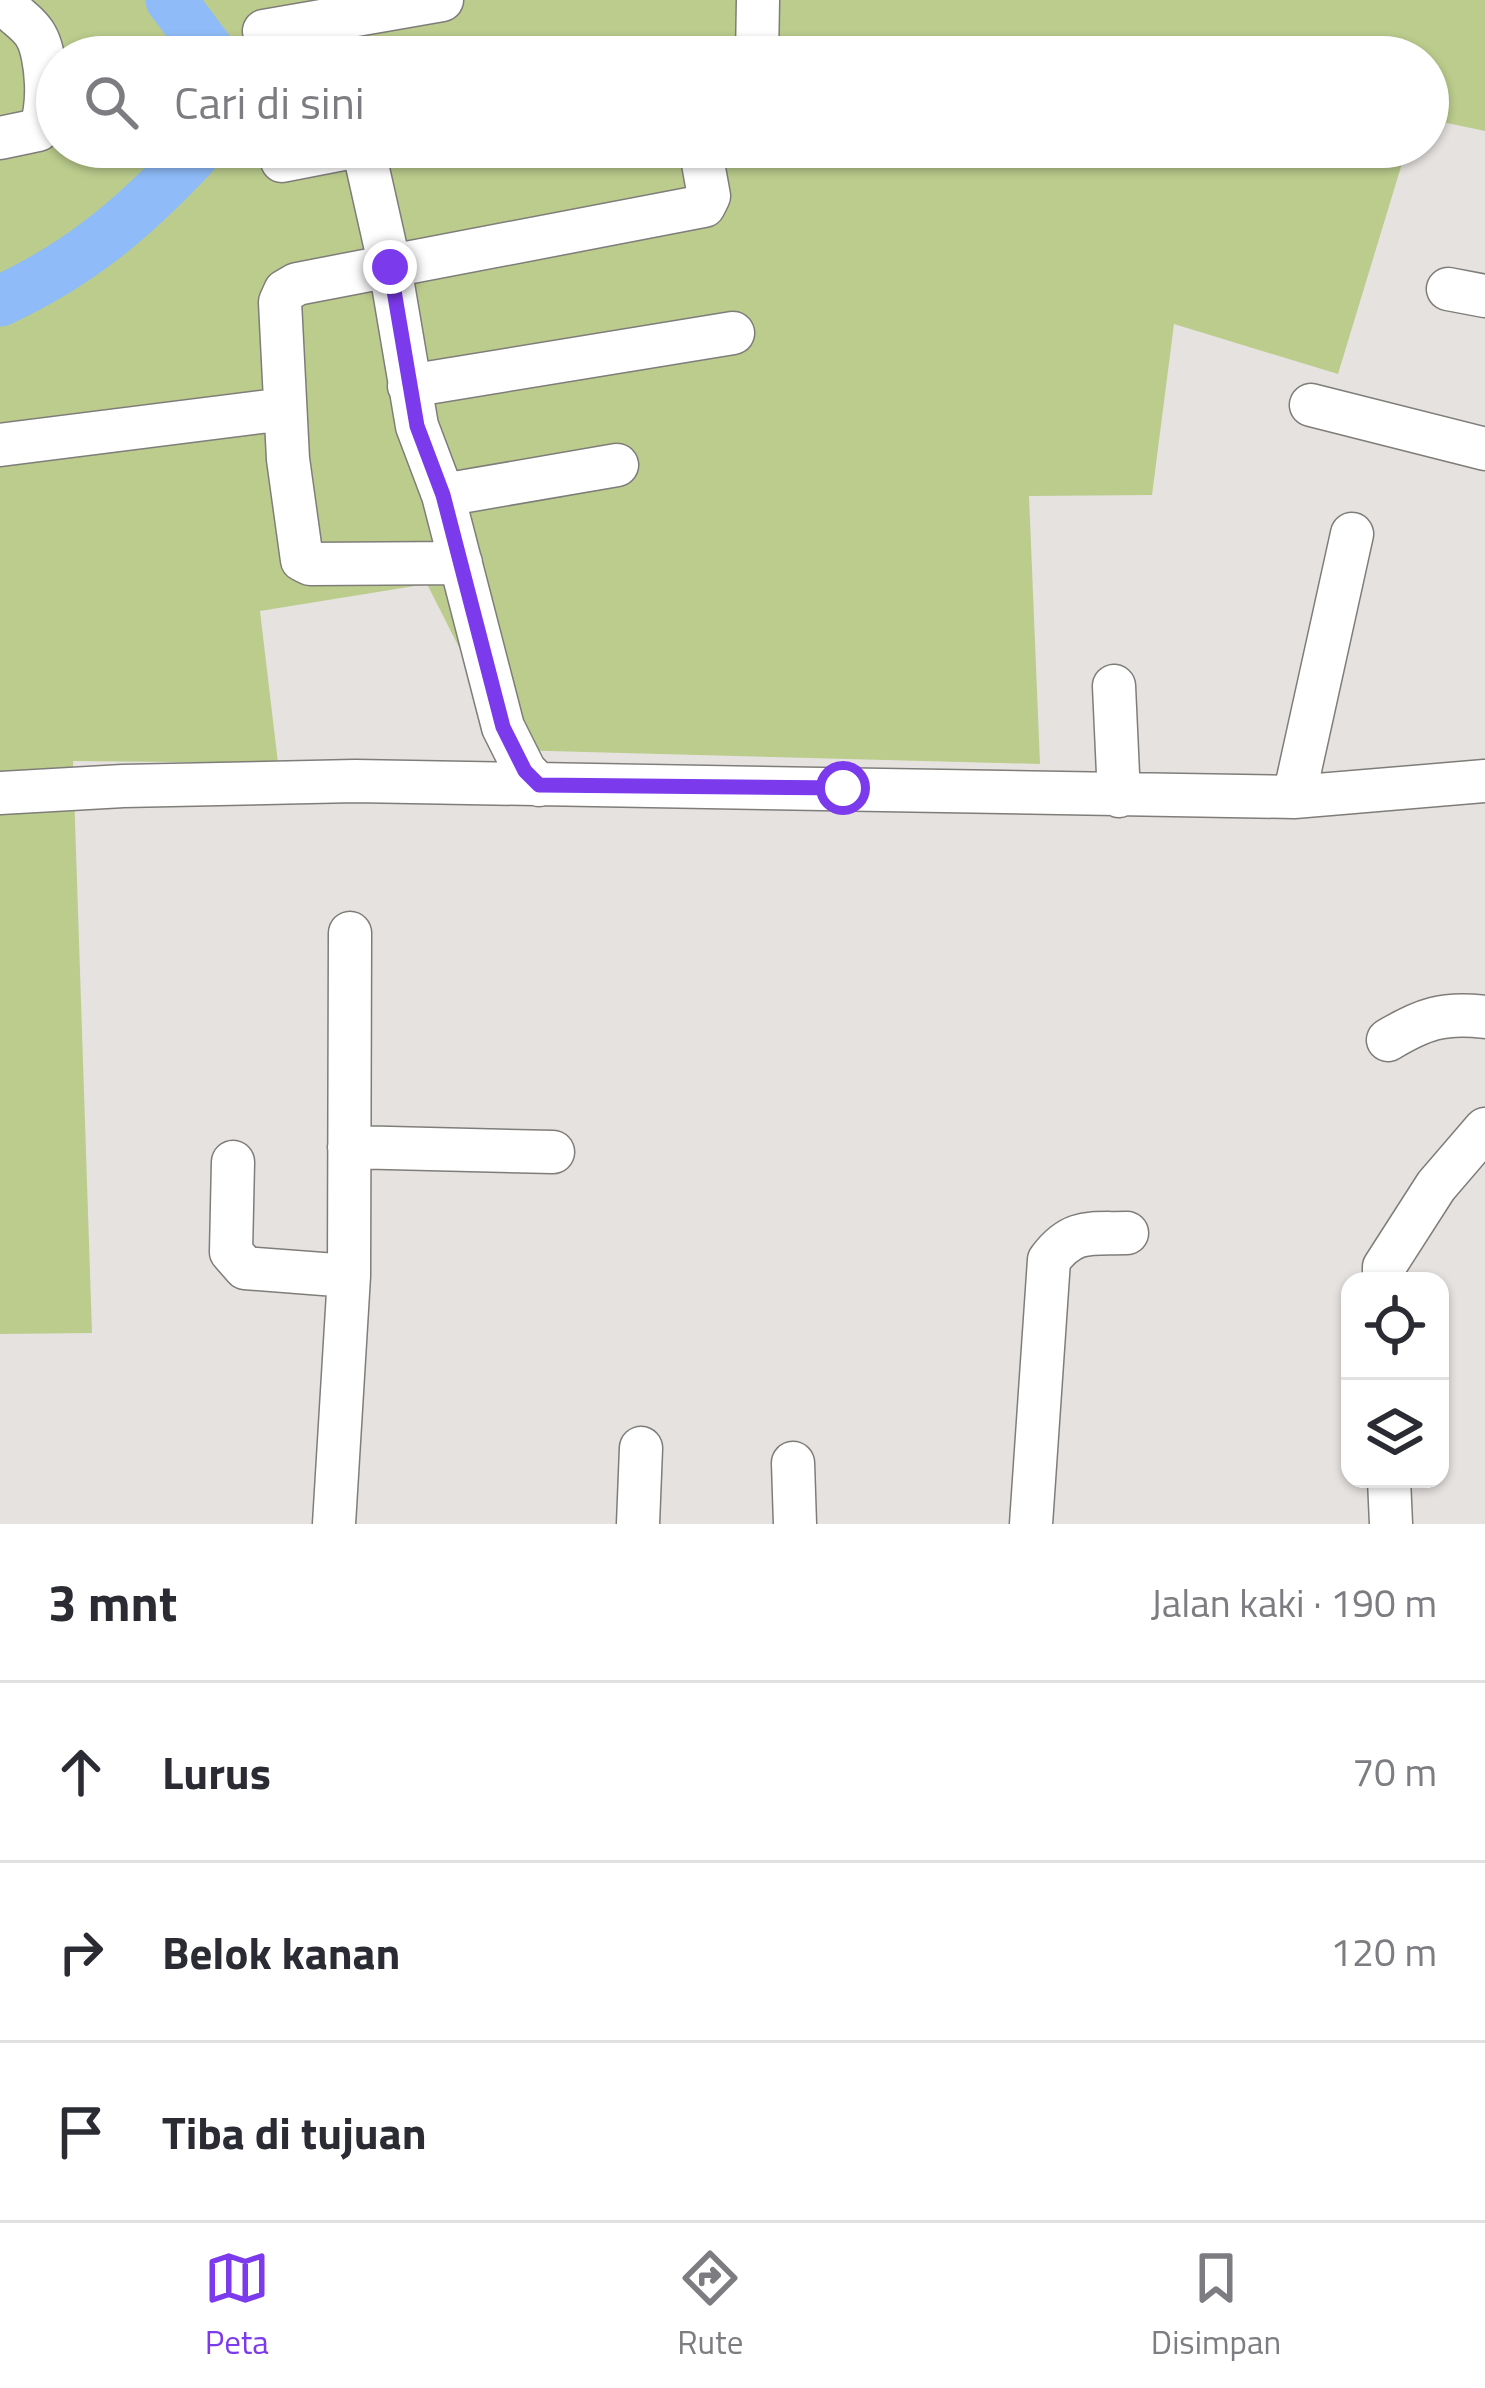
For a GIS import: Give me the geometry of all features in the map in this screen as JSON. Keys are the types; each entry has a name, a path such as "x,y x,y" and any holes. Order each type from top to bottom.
{"street":[{"path":"4,0 36,37"},
{"path":"264,31 337,26 442,0"},
{"path":"757,36 758,0"},
{"path":"0,138 36,130"},
{"path":"364,168 390,267 426,457 443,495 503,727 525,771 539,785"},
{"path":"461,563 310,565 302,560 285,409 280,302 286,291 297,284 704,206 710,196 704,168"},
{"path":"409,386 733,333"},
{"path":"1311,405 1485,449"},
{"path":"0,445 285,409"},
{"path":"443,495 617,465"},
{"path":"1294,797 1352,534"},
{"path":"1114,686 1119,796"},
{"path":"0,793 355,781 1294,797 1485,782"},
{"path":"334,1524 349,1276 350,933"},
{"path":"1388,1040 1423,1019 1463,1014 1485,1017"},
{"path":"1384,1272 1436,1186 1485,1129"},
{"path":"349,1147 553,1152"},
{"path":"233,1162 232,1252 236,1262 245,1268 349,1276"},
{"path":"1031,1524 1049,1260 1064,1240 1081,1234 1127,1233"},
{"path":"638,1524 641,1448"},
{"path":"793,1463 795,1524"},
{"path":"1389,1488 1390,1524"}],"green space":[{"path":"0,0 1485,0 1485,131 1449,123 1449,36 36,36 36,168 1401,168 1338,374 1174,324 1152,495 1029,496 1040,764 511,750 427,584 260,611 278,763 73,761 92,1333 0,1334"}],"waterway":[{"path":"171,0 198,36"},
{"path":"0,301 104,238 181,168"}],"route":[{"path":"390,267 417,426 443,495 503,727 525,771 539,785 843,788"}]}
